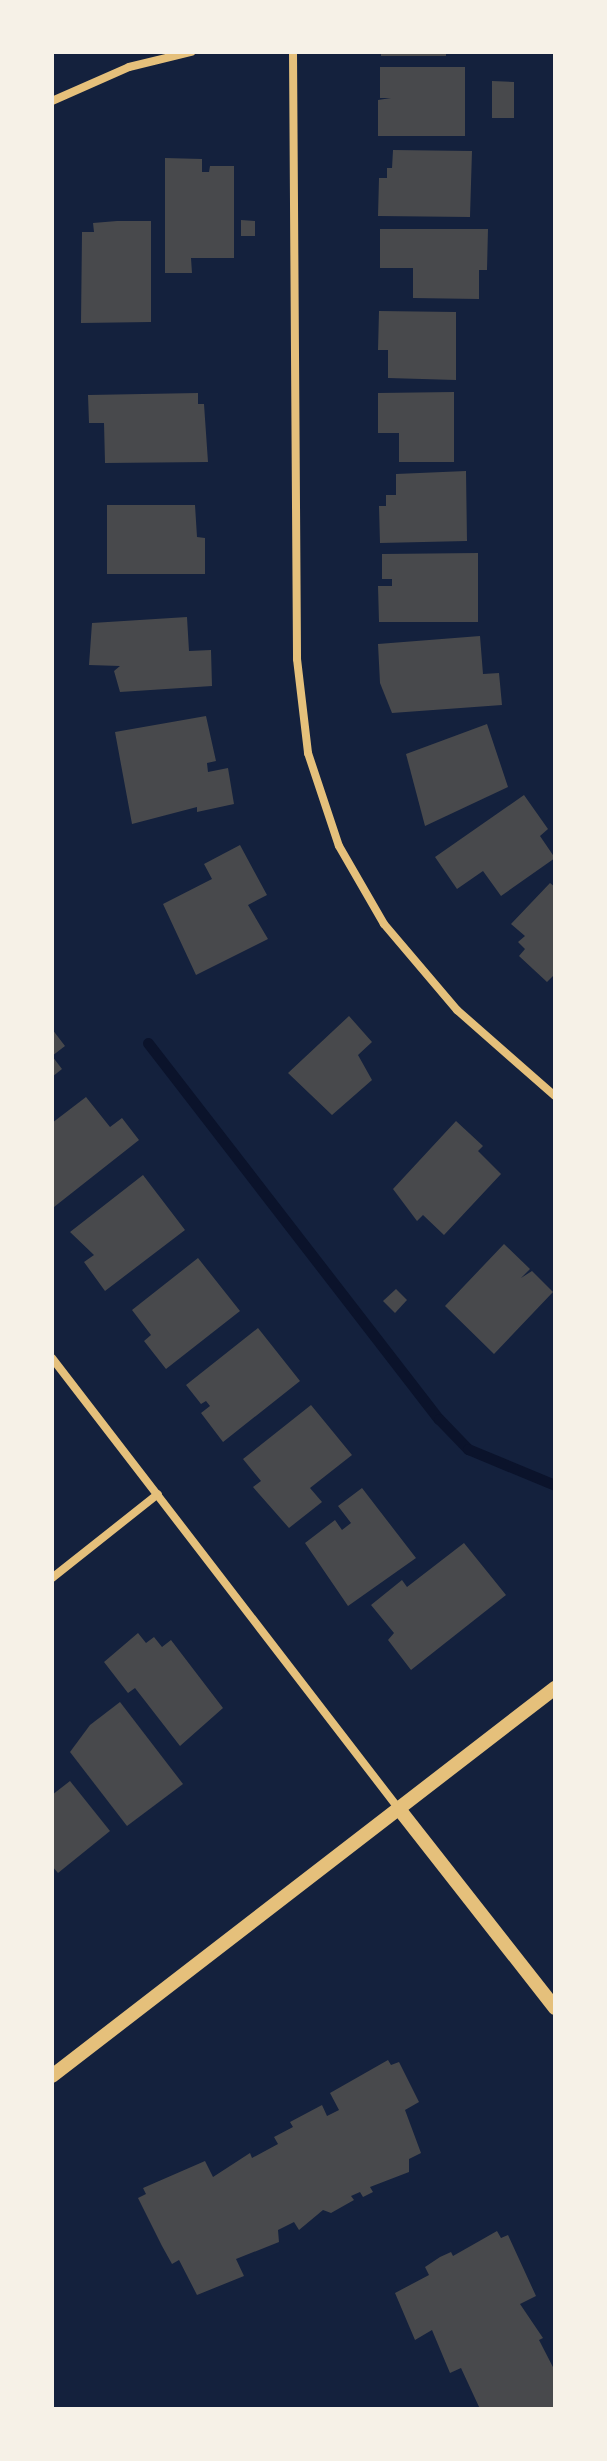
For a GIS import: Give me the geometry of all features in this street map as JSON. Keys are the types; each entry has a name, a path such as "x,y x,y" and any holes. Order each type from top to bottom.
{"street":[{"path":"52,101 129,67 191,52"},
{"path":"293,52 297,659 308,753 339,846 384,924 447,999 555,1096"},
{"path":"52,1358 555,2008"},
{"path":"52,1578 158,1494"},
{"path":"52,2076 555,1688"}],"building":[{"path":"381,52 446,52 446,56 381,56"},
{"path":"380,67 465,67 465,136 378,136 378,100 391,98 380,98"},
{"path":"492,81 514,82 514,118 492,118"},
{"path":"393,150 472,151 470,217 378,216 379,178 387,178 387,168 392,168"},
{"path":"165,158 202,159 202,172 209,172 210,166 234,166 234,258 191,258 192,273 165,273"},
{"path":"241,220 255,221 255,236 241,236"},
{"path":"151,221 151,322 81,323 82,232 94,232 93,223"},
{"path":"380,229 488,229 487,270 479,270 479,299 413,298 413,268 380,268"},
{"path":"379,311 456,312 456,380 388,378 388,350 378,350"},
{"path":"454,392 454,462 399,462 399,433 378,433 378,393"},
{"path":"198,393 198,404 204,404 208,462 105,463 104,423 89,423 88,395"},
{"path":"466,471 467,541 380,543 379,506 386,506 386,495 396,495 396,474"},
{"path":"107,505 195,505 197,537 205,538 205,574 107,574"},
{"path":"478,553 478,622 379,622 378,586 392,586 392,579 382,579 382,554"},
{"path":"187,617 189,651 211,650 212,686 120,692 114,671 120,666 89,665 92,623"},
{"path":"480,636 483,674 499,673 502,705 392,713 380,683 378,644"},
{"path":"206,716 216,761 207,763 208,772 228,768 234,804 197,812 197,807 132,824 115,732"},
{"path":"487,724 508,787 425,826 406,754"},
{"path":"524,795 548,829 540,836 555,858 501,896 483,871 457,889 435,857"},
{"path":"240,845 267,895 248,905 268,939 196,975 163,904 212,879 204,864"},
{"path":"550,883 555,887 555,974 547,982 519,956 525,949 518,942 525,936 511,924"},
{"path":"349,1016 372,1042 358,1055 372,1080 332,1115 288,1073"},
{"path":"52,1029 65,1046 52,1056"},
{"path":"52,1056 62,1069 52,1077"},
{"path":"86,1097 110,1127 122,1118 139,1140 54,1207 52,1123"},
{"path":"456,1121 483,1146 478,1151 501,1174 444,1235 423,1215 417,1221 393,1189"},
{"path":"143,1175 185,1230 105,1291 84,1262 94,1255 70,1232"},
{"path":"504,1244 530,1269 521,1278 532,1271 553,1292 494,1354 445,1306"},
{"path":"198,1258 240,1311 166,1369 144,1341 151,1335 132,1310"},
{"path":"396,1289 407,1300 395,1313 383,1301"},
{"path":"258,1328 300,1381 223,1442 201,1413 210,1406 206,1401 201,1404 186,1385"},
{"path":"311,1405 352,1455 310,1488 322,1502 289,1528 253,1487 261,1481 243,1459"},
{"path":"362,1488 416,1558 348,1606 305,1543 335,1520 342,1530 351,1523 338,1506"},
{"path":"464,1543 506,1595 411,1670 388,1640 394,1633 371,1605 402,1580 407,1587"},
{"path":"138,1633 146,1643 154,1637 162,1647 171,1640 223,1708 180,1746 135,1688 128,1693 104,1662"},
{"path":"120,1702 183,1784 127,1826 70,1752 90,1725"},
{"path":"70,1781 110,1831 58,1873 52,1866 52,1795"},
{"path":"388,2060 391,2065 399,2062 419,2102 405,2110 421,2153 409,2159 409,2172 370,2187 373,2192 363,2197 360,2192 351,2196 354,2200 331,2213 323,2210 299,2230 294,2222 278,2230 279,2242 236,2259 244,2276 197,2295 179,2260 172,2264 162,2246 138,2198 146,2194 143,2188 205,2161 213,2177 250,2153 252,2158 278,2144 274,2137 293,2127 290,2122 322,2105 327,2116 339,2110 330,2093"},
{"path":"497,2231 501,2238 508,2235 536,2296 520,2304 543,2338 539,2340 555,2371 555,2409 480,2409 461,2368 450,2373 432,2330 415,2340 395,2293 429,2275 425,2267 440,2257 451,2252 453,2256"}],"waterway":[{"path":"148,1043 439,1419 468,1449 555,1485"}]}
